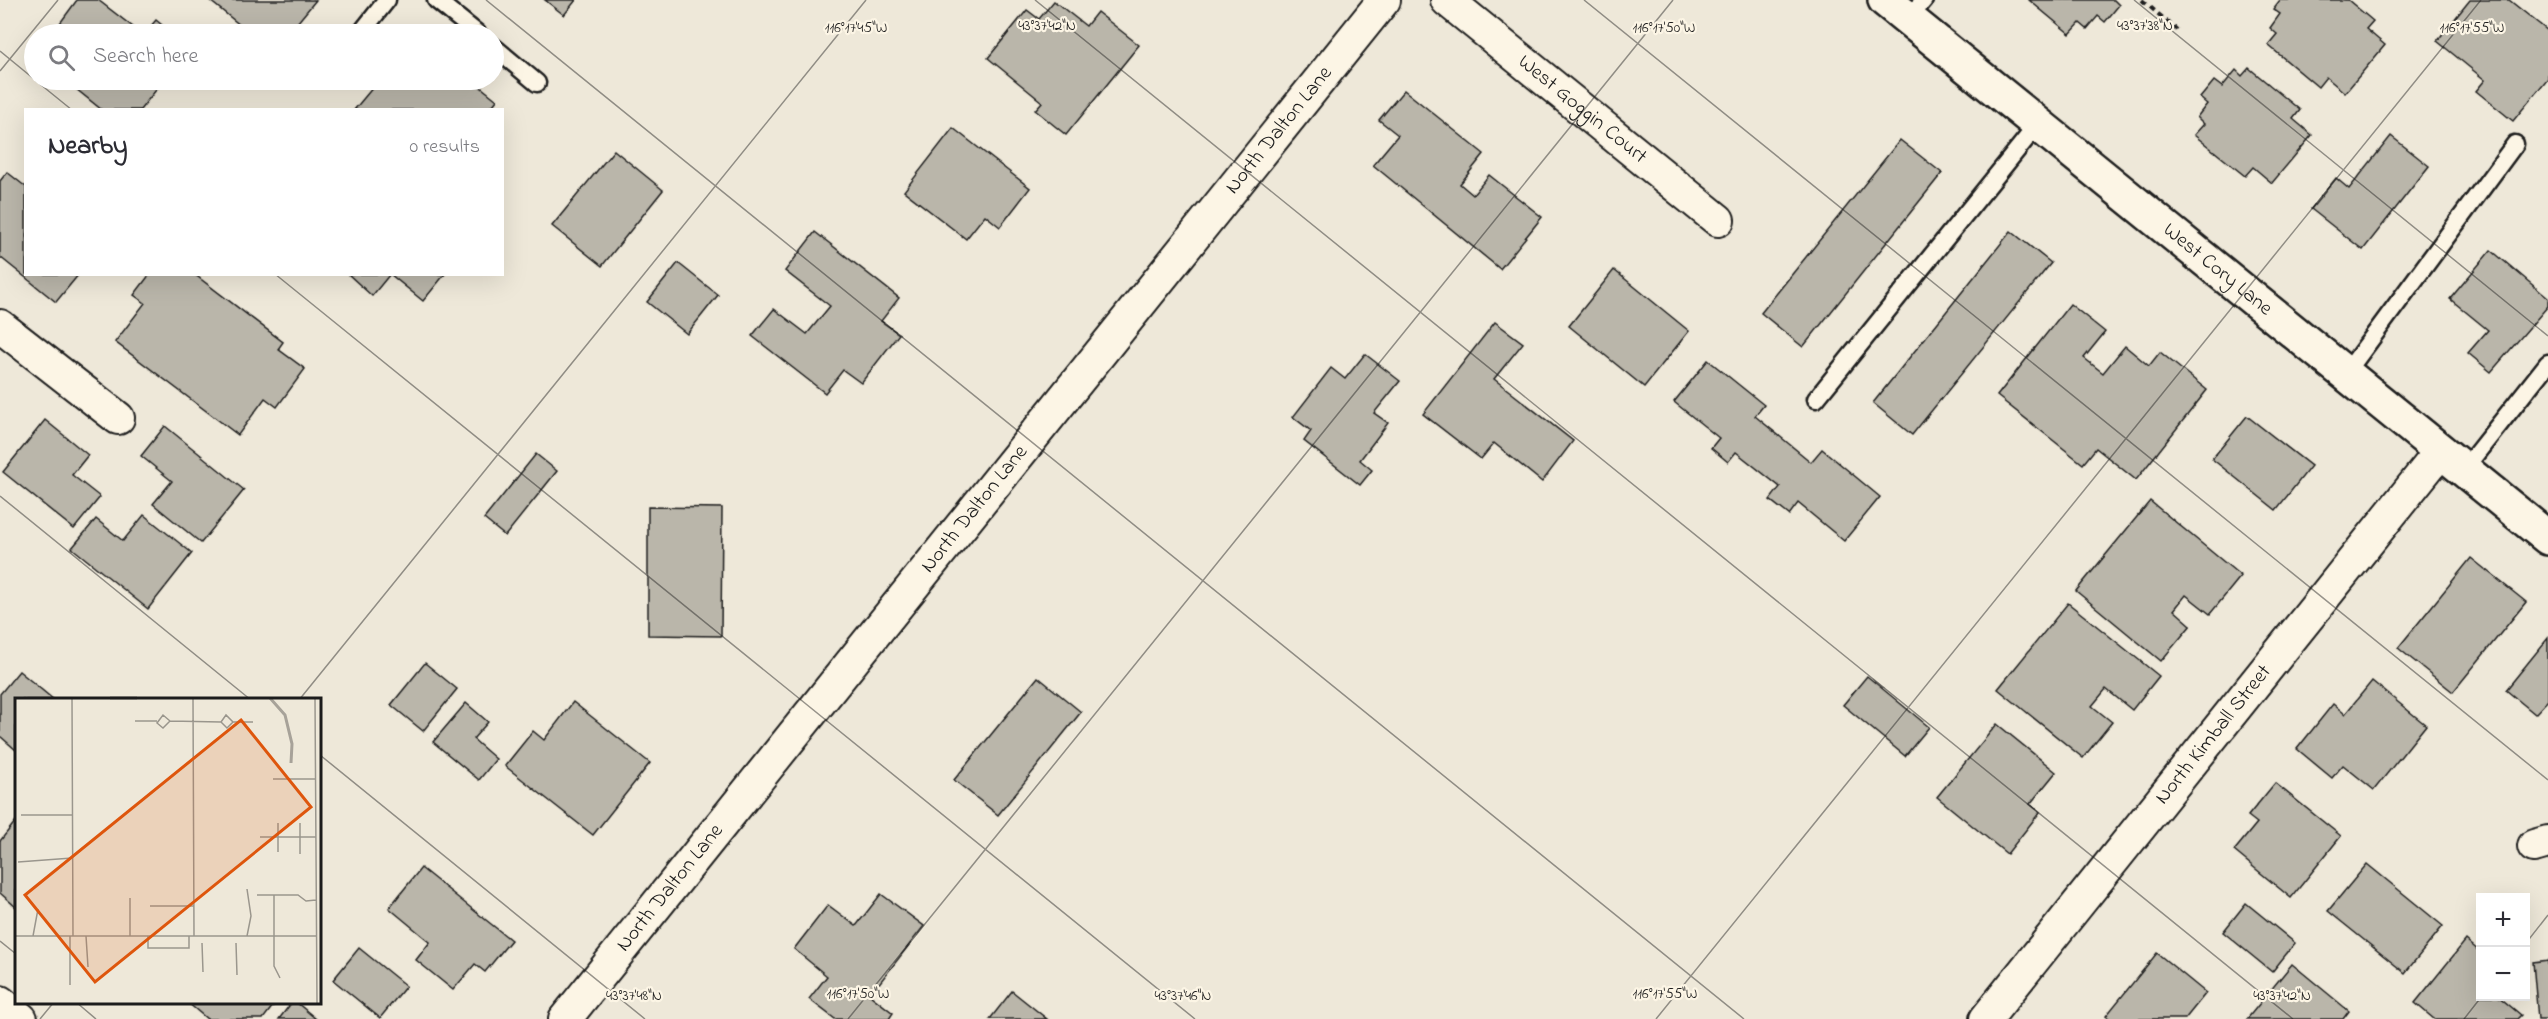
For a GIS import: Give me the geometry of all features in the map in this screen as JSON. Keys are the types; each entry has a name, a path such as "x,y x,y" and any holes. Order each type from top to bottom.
{"street":[{"name":"North Dalton Lane","path":"565,1019 1384,0"},
{"name":"West Goggin Court","path":"1447,0 1718,220"},
{"name":"West Cory Lane","path":"1906,6 2038,124 2548,538"},
{"path":"0,326 118,418"},
{"name":"North Kimball Street","path":"1992,1017 2453,460"},
{"path":"0,1002 21,1019"}],"lane":[{"path":"368,24 387,0"},
{"path":"436,0 466,24"},
{"path":"504,56 537,83"},
{"path":"1816,399 2038,124"},
{"path":"2346,373 2515,144"},
{"path":"2453,460 2548,363"}],"path":[{"path":"2142,0 2177,30"}],"building":[{"path":"77,0 98,0 129,24 59,24"},
{"path":"209,0 316,0 296,24 239,24"},
{"path":"545,0 576,0 564,15"},
{"path":"2029,0 2114,0 2119,5 2105,22 2098,16 2087,29 2080,23 2070,34"},
{"path":"2280,0 2348,0 2373,21 2366,29 2385,45 2345,93 2326,77 2318,87 2268,45 2277,34 2270,28 2280,14 2273,9"},
{"path":"2470,0 2509,0 2548,31 2548,78 2513,121 2476,91 2485,80 2437,41"},
{"path":"1054,1 1086,26 1097,12 1139,45 1066,135 1035,110 1042,102 988,58 1027,10 1039,19"},
{"path":"2249,68 2300,110 2293,119 2312,135 2272,183 2253,167 2245,176 2194,135 2204,124 2197,117 2207,104 2200,98 2214,81 2222,87 2236,70 2242,76"},
{"path":"77,90 156,90 142,108 100,108"},
{"path":"371,90 484,90 497,100 491,108 356,108"},
{"path":"1404,90 1484,154 1460,184 1473,195 1489,175 1542,217 1500,269 1373,165 1398,135 1379,120"},
{"path":"953,128 1030,188 1000,227 985,215 966,239 904,191"},
{"path":"2391,136 2429,166 2363,250 2311,209 2336,178 2349,189"},
{"path":"1900,140 1942,173 1803,347 1761,313"},
{"path":"614,150 663,190 602,266 552,226"},
{"path":"7,172 24,185 24,276 77,276 56,302 0,257 0,181"},
{"path":"2011,231 2051,263 1912,435 1873,403"},
{"path":"815,232 899,298 881,321 899,334 861,383 843,370 825,393 752,336 774,309 807,334 830,306 785,271"},
{"path":"2491,250 2548,298 2548,306 2491,372 2468,353 2488,330 2450,299"},
{"path":"678,263 718,295 687,334 647,302"},
{"path":"1614,270 1689,331 1644,387 1569,326"},
{"path":"148,276 197,276 283,342 278,349 305,369 277,407 265,398 238,435 115,342 145,303 134,295"},
{"path":"350,276 388,276 372,296"},
{"path":"392,276 443,276 423,301"},
{"path":"2070,304 2105,332 2084,358 2103,373 2125,346 2149,366 2160,352 2207,390 2136,480 2096,448 2083,464 1997,396"},
{"path":"1495,322 1523,343 1494,379 1573,441 1542,482 1494,443 1481,459 1423,414"},
{"path":"1365,354 1400,381 1374,413 1388,423 1360,460 1372,470 1360,485 1304,441 1311,431 1293,417 1331,368 1345,379"},
{"path":"1708,360 1764,405 1755,416 1811,462 1822,449 1880,497 1844,541 1798,503 1789,515 1770,500 1780,487 1736,452 1728,462 1711,448 1719,438 1674,402"},
{"path":"2247,416 2311,466 2276,510 2212,459"},
{"path":"45,420 88,455 72,475 100,497 74,529 3,472"},
{"path":"165,426 244,490 201,543 153,504 172,481 141,456"},
{"path":"536,454 557,471 505,536 484,519"},
{"path":"2150,501 2241,576 2210,614 2186,595 2174,610 2191,625 2161,661 2076,591"},
{"path":"648,507 722,508 721,636 648,635"},
{"path":"144,515 192,553 148,609 72,548 96,519 123,541"},
{"path":"2471,558 2526,602 2453,692 2398,648"},
{"path":"2068,603 2159,676 2132,710 2106,689 2092,706 2112,722 2083,758 1998,689"},
{"path":"2548,638 2548,700 2535,714 2506,690"},
{"path":"425,663 457,689 423,731 391,705"},
{"path":"19,671 52,698 15,698 15,749 0,736 0,694"},
{"path":"1867,676 1929,727 1905,756 1843,705"},
{"path":"1038,677 1081,712 998,815 954,780"},
{"path":"2372,681 2426,725 2374,790 2343,765 2332,778 2297,749 2333,704 2345,714"},
{"path":"573,702 650,763 593,835 505,766 533,731 544,740"},
{"path":"466,703 488,722 473,739 496,759 479,780 433,742"},
{"path":"1997,724 2056,772 2030,804 2040,812 2007,854 1937,797"},
{"path":"2275,783 2341,836 2291,898 2234,851 2257,823 2248,816"},
{"path":"15,822 15,906 0,893 0,841"},
{"path":"2367,864 2443,926 2405,973 2328,911"},
{"path":"421,868 511,940 485,972 475,964 453,990 416,960 430,942 389,908"},
{"path":"881,894 924,926 870,995 893,1013 889,1019 835,1019 809,999 827,976 794,949 828,905 856,926"},
{"path":"2246,903 2295,943 2272,972 2223,932"},
{"path":"2466,940 2476,949 2476,1001 2504,1001 2521,1015 2517,1019 2434,1019 2415,1003"},
{"path":"359,948 406,986 380,1018 333,980"},
{"path":"2157,953 2206,993 2185,1019 2110,1019 2106,1016"},
{"path":"2548,960 2548,1019 2538,1019 2533,962"},
{"path":"2292,964 2349,1011 2343,1019 2247,1019"},
{"path":"1012,991 1047,1019 990,1019"},
{"path":"189,1004 274,1004 263,1019 207,1019"},
{"path":"290,1004 298,1004 316,1019 279,1019"}]}
